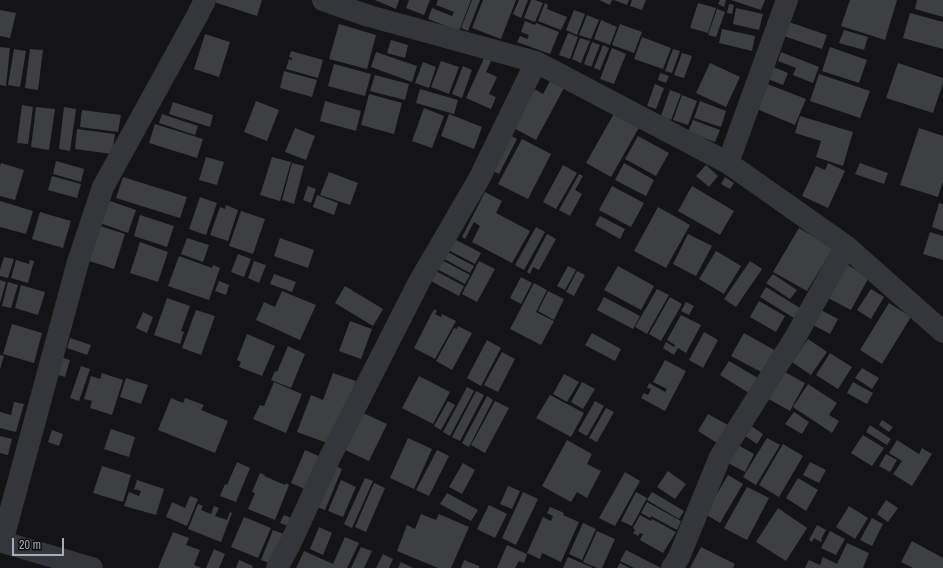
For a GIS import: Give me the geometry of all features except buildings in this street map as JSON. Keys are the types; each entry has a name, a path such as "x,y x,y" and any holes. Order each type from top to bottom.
{"street":[{"path":"92,568 1,541 78,262 103,187 205,0"},
{"path":"322,0 369,16 536,62 728,163 846,246 943,332"},
{"path":"728,163 787,0"},
{"path":"277,568 290,544 330,457 416,289 479,179 536,62"},
{"path":"672,568 679,557 720,458 796,336 846,246"}]}
